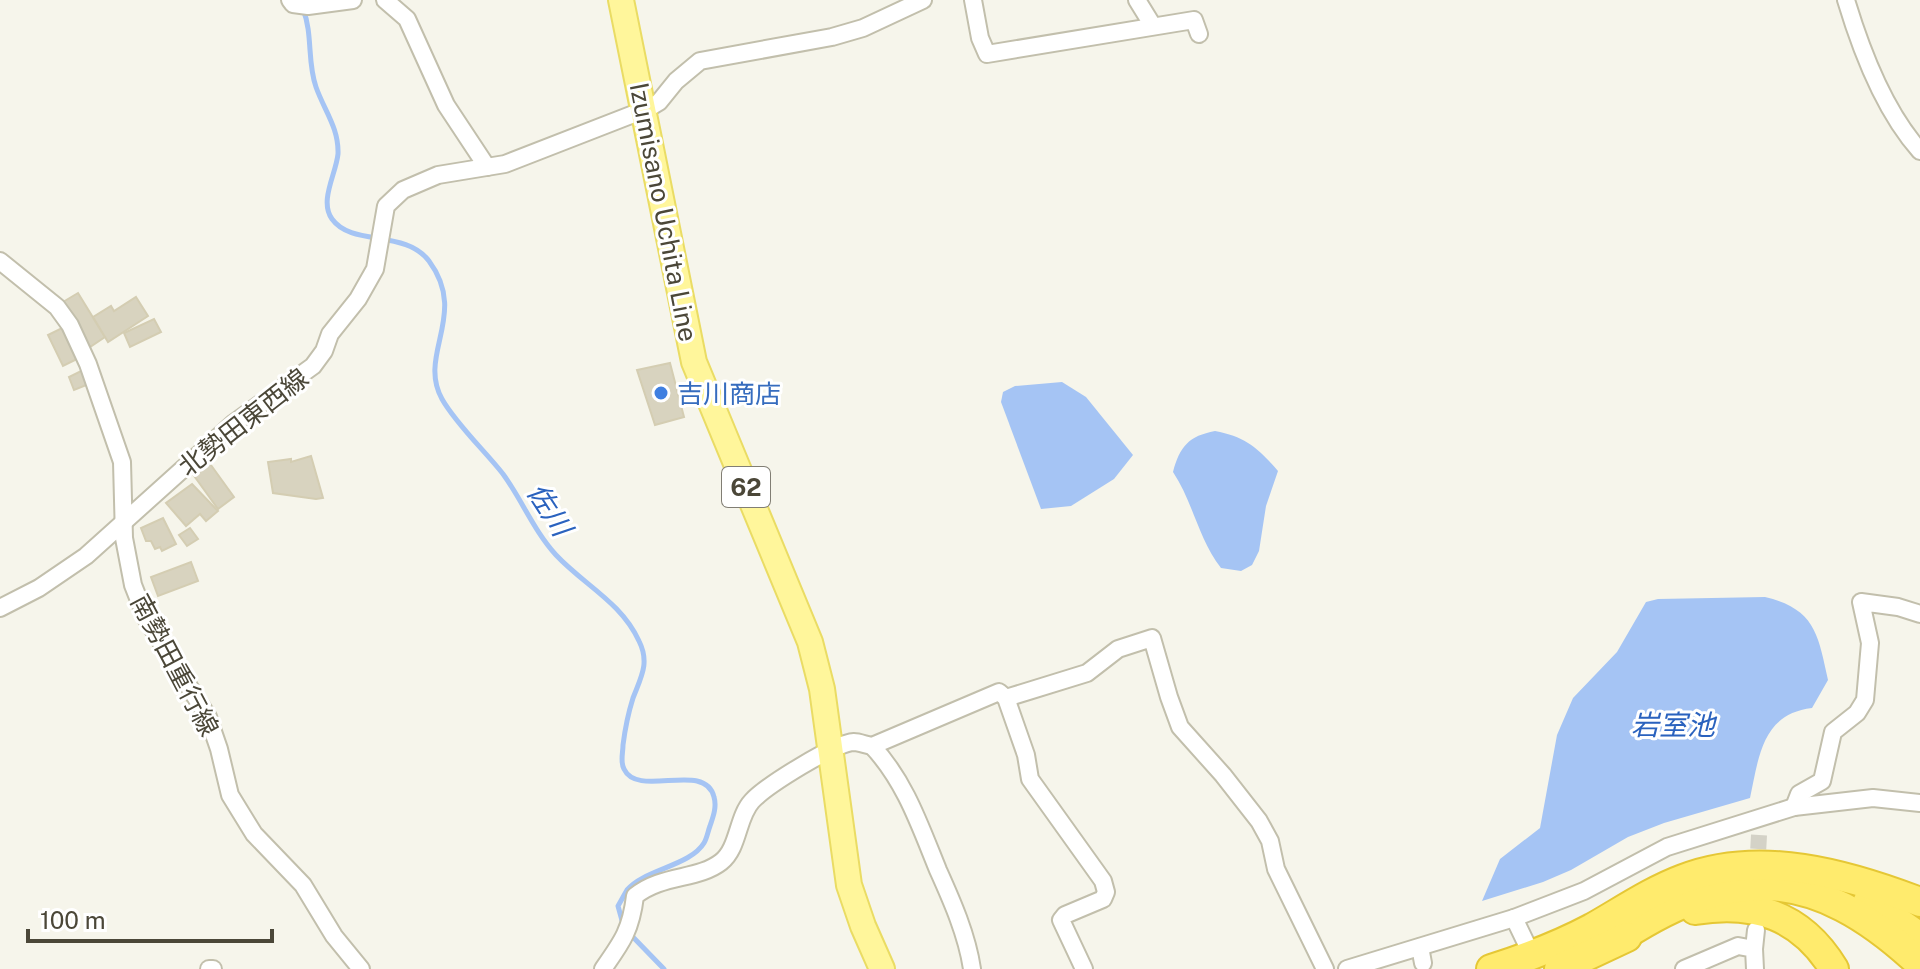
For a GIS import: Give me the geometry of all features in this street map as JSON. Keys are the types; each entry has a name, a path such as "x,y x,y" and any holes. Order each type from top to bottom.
{"highway":[{"path":"1491,969 1558,945 1684,879 1747,864 1776,865 1841,876 1920,902"},
{"path":"1802,870 1849,890 1920,937"},
{"path":"1611,944 1665,910 1692,899 1721,889 1779,885 1836,904 1876,928 1920,964"},
{"path":"1559,969 1687,912 1719,906 1750,909 1781,918 1804,931 1822,949 1834,969"}],"main road":[{"name":"Izumisano Uchita Line","path":"621,0 694,362 810,642 822,689 849,885 882,969"}],"street":[{"path":"297,3 353,0"},
{"path":"385,0 407,19 446,105 487,167"},
{"name":"北勢田東西線","path":"0,608 39,588 86,556 234,423 313,366 324,351 330,334 358,299 375,269 386,206 403,190 438,175 505,164 643,110 659,102 676,81 700,61 832,37 863,28 923,0"},
{"path":"973,0 980,38 987,54 1194,20 1199,34"},
{"path":"1137,0 1153,26"},
{"path":"1846,0 1872,74 1920,151"},
{"name":"南勢田重行線","path":"0,261 57,307 70,325 88,364 122,462 123,520 129,571 138,599 146,618 208,717 236,807 254,834 303,885 334,936 361,969"},
{"path":"1794,807 1799,794 1822,781 1833,732 1857,713 1865,700 1870,643 1861,602 1898,607 1920,614"},
{"path":"1006,698 1087,673 1118,649 1152,638 1180,727 1259,821 1270,841 1276,869 1325,969"},
{"path":"872,746 987,696 999,692 1006,698 1026,755 1030,779 1103,881 1106,892 1103,899 1065,915 1061,920 1084,969"},
{"path":"603,969 632,922 635,896 670,878 707,869 722,861 729,853 751,802 829,750 855,742 872,746 888,764 910,801 950,898 972,969"},
{"path":"1347,969 1422,955 1584,891 1667,847 1760,827 1794,807 1873,798 1920,803"},
{"path":"1514,918 1527,945"},
{"path":"1755,969 1756,930"},
{"path":"1684,969 1738,946 1754,949"}],"water":[{"path":"1062,382 1086,397 1133,455 1114,479 1071,506 1041,509 1001,402 1003,392 1015,386"},
{"path":"1215,431 1251,445 1278,471 1266,506 1259,551 1252,565 1241,571 1221,568 1173,472 1179,455 1192,439"},
{"name":"岩室池","path":"1765,597 1795,609 1812,626 1828,680 1812,708 1795,712 1773,728 1760,753 1750,798 1664,823 1628,837 1571,870 1543,882 1482,901 1500,859 1540,828 1557,735 1573,698 1617,652 1646,602 1658,599"}],"building":[{"path":"78,293 105,337 90,347 63,302"},
{"path":"136,297 148,316 108,342 93,317 111,306 114,311"},
{"path":"154,319 161,332 130,347 124,333"},
{"path":"62,328 77,359 63,366 48,335"},
{"name":"吉川商店","path":"670,363 684,417 655,425 637,370"},
{"path":"83,370 89,384 74,390 69,377"},
{"path":"311,456 323,498 273,493 268,462 291,459 291,462"},
{"path":"208,461 234,497 218,509 192,473"},
{"path":"192,484 218,511 206,521 200,514 186,526 166,503"},
{"path":"163,518 176,544 162,551 160,547 155,549 151,541 146,541 141,528"},
{"path":"190,528 198,539 187,546 179,535"},
{"path":"191,562 198,581 158,596 151,577"}],"waterway":[{"name":"佐川","path":"303,9 313,77 334,127 338,145 328,212 341,228 407,245 429,261 440,281 444,299 435,366 442,399 503,474 548,546 622,615 639,641 644,663 626,727 622,757 624,769 632,777 643,781 698,781 708,786 714,797 714,812 704,843 689,857 645,877 627,890 618,906 623,924"},
{"name":"佐川","path":"629,933 664,969"}],"tunnel":[{"path":"1757,873 1759,835"}],"place":[{"name":"吉川商店","path":"661,393"}]}
